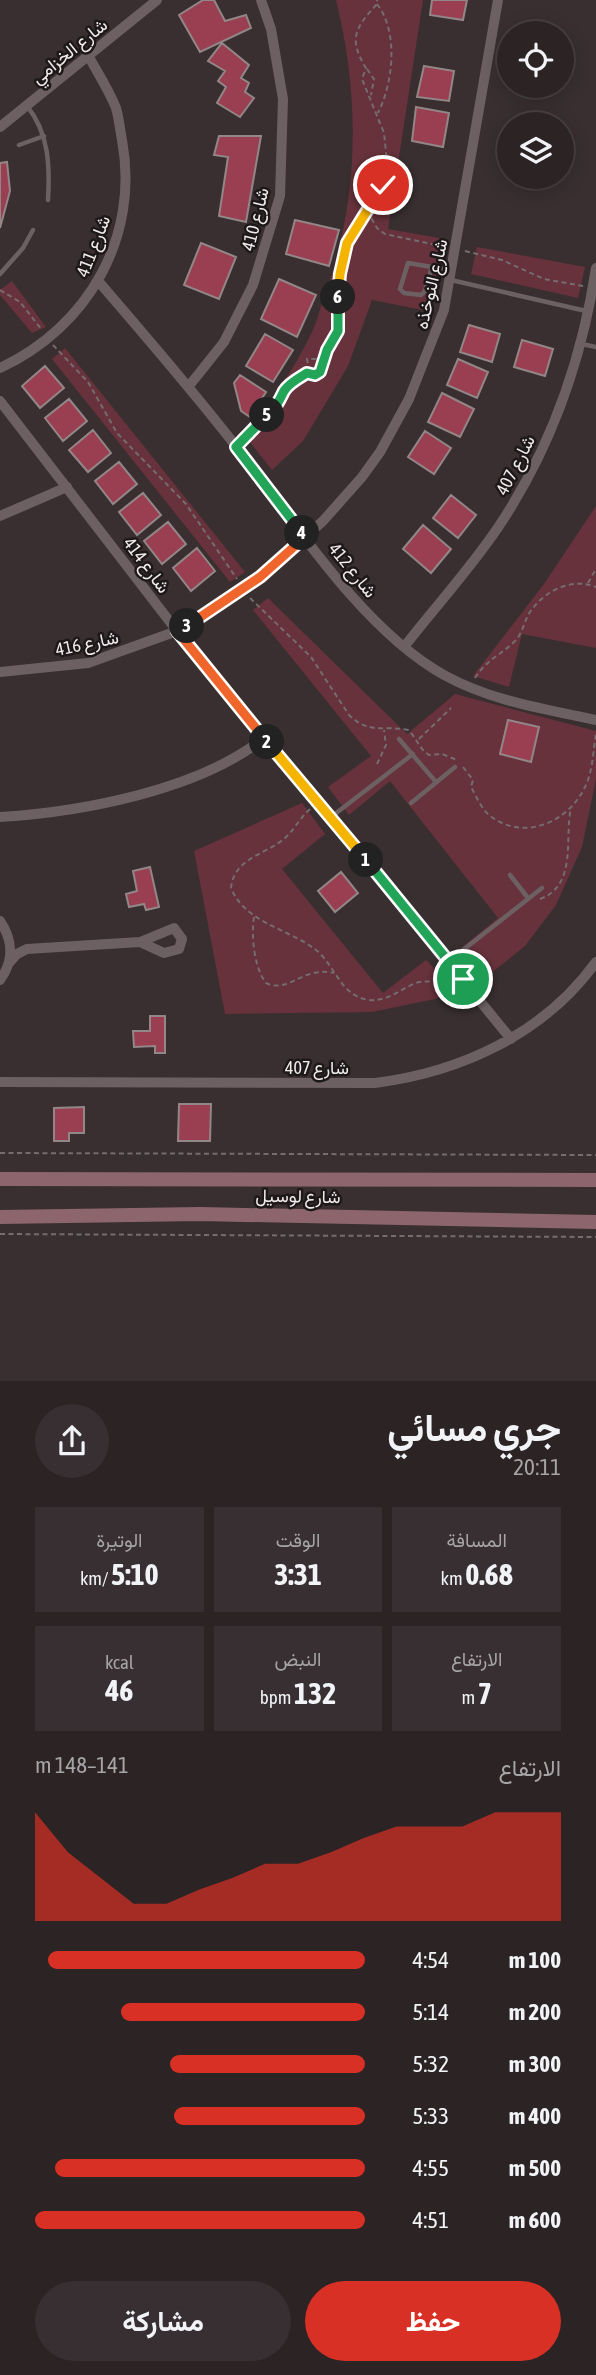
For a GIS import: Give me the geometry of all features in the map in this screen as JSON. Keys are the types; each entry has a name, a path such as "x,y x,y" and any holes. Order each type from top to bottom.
{"street":[{"name":"شارع الخزامي","path":"0,127 157,0"},
{"name":"شارع 410","path":"189,386 225,342 253,285 280,196 283,99 271,29 261,0"},
{"name":"شارع النوخذه","path":"243,589 305,537 344,499 394,429 433,344 452,276 498,0"},
{"name":"شارع 411","path":"0,368 27,355 67,323 99,282 121,227 127,167 116,108 88,55"},
{"name":"شارع 407","path":"404,647 498,527 529,477 558,410 581,344 596,268"},
{"name":"شارع 412","path":"99,282 189,386 365,611 404,647 442,674 470,688 521,704 596,720"},
{"name":"شارع 414","path":"0,401 177,631 510,1039"},
{"path":"0,516 67,487"},
{"name":"شارع 416","path":"0,672 88,663 177,631 243,589"},
{"path":"0,817 64,811 142,793 226,763 264,738"},
{"path":"0,921 7,933 11,952 0,980"},
{"path":"7,933 27,949"},
{"path":"9,962 27,949 139,942"},
{"name":"شارع 407","path":"0,1082 375,1083 420,1075 465,1062 510,1039 554,1007 596,962"},
{"name":"شارع لوسيل","path":"0,1179 596,1180"},
{"name":"شارع لوسيل","path":"0,1217 200,1214 596,1222"}],"lane":[{"path":"27,105 44,136 48,159 48,200"},
{"path":"19,145 44,136"},
{"path":"0,274 23,248 33,230"},
{"path":"432,267 423,294 401,290 406,265 411,263 432,267 452,276 589,312"},
{"path":"581,344 596,347"},
{"path":"399,739 436,782"},
{"path":"331,817 413,754"},
{"path":"411,803 455,767"},
{"path":"510,875 528,898"},
{"path":"449,962 542,888"}],"path":[{"path":"377,0 384,15 390,41 388,87 378,113"},
{"path":"370,95 374,79 356,51 356,35 362,21 377,4"},
{"path":"236,447 277,407 289,386 307,373 317,375 338,331 339,281 347,243 380,191 387,162 386,143 378,113 362,79 366,68"},
{"path":"366,210 377,229 385,234 502,260 544,279 593,288"},
{"path":"0,290 20,302 48,338"},
{"path":"56,348 88,382 117,433 186,504 243,589"},
{"path":"307,373 307,359 323,360"},
{"path":"588,584 596,569"},
{"path":"470,688 485,662 518,637 529,613 540,599 555,589 588,584 596,587"},
{"path":"250,598 311,657 349,715 370,728 408,730 421,750 429,755 452,756 473,780 471,787 488,814 517,826 543,827 572,807"},
{"path":"417,740 451,708"},
{"path":"376,764 386,745 384,729"},
{"path":"534,894 539,901 547,897 559,882 568,862 568,821 572,807 589,777 596,733"},
{"path":"318,801 283,840 258,857 246,860 235,874 231,888 233,892 254,916 315,949 344,987 360,998 371,1000 390,997 419,982 444,983 463,979"},
{"path":"254,916 255,950 260,974 266,983 281,986 311,971 335,973"},
{"path":"0,1153 596,1155"},
{"path":"0,1234 596,1237"}],"shaded area":[{"path":"336,0 423,0 388,229 445,239 428,311 372,300 348,366 303,441 272,470 245,436 271,401 314,329 336,261 350,187 350,75"},
{"path":"477,247 585,267 578,298 471,274"},
{"path":"12,281 46,327 32,333 0,295 0,290"},
{"path":"65,348 245,572 230,582 52,359"},
{"path":"596,506 596,648 522,634 509,687 473,676 544,584"},
{"path":"268,598 407,734 455,694 596,731 596,779 582,847 556,905 525,946 484,979 460,949 498,918 390,781 349,815 328,787 371,756 253,610"},
{"path":"302,803 325,834 282,869 383,993 426,960 459,994 372,1012 225,1014 194,851"}],"building":[{"path":"203,0 214,0 225,21 246,15 251,28 200,52 179,15"},
{"path":"432,0 467,0 463,20 430,15"},
{"path":"222,43 249,65 241,78 249,83 245,92 254,98 240,117 217,103 226,87 218,81 225,71 208,61"},
{"path":"424,66 454,71 449,101 417,97"},
{"path":"416,107 449,113 443,147 412,141"},
{"path":"219,136 261,136 246,222 219,216 228,157 214,155"},
{"path":"7,162 10,191 0,228 0,163"},
{"path":"295,220 339,230 329,266 286,254"},
{"path":"201,243 236,257 219,299 184,285"},
{"path":"279,279 316,295 297,337 261,319"},
{"path":"469,325 500,334 492,362 460,352"},
{"path":"265,334 293,350 273,382 246,366"},
{"path":"522,340 553,349 545,376 514,367"},
{"path":"458,359 488,372 477,398 447,385"},
{"path":"45,366 64,388 40,408 22,386"},
{"path":"240,375 266,392 250,417 241,411 234,383"},
{"path":"442,393 474,409 460,437 428,422"},
{"path":"69,399 87,421 63,441 45,418"},
{"path":"93,430 111,453 88,472 69,450"},
{"path":"425,431 451,448 434,474 408,457"},
{"path":"119,462 137,484 113,504 95,481"},
{"path":"143,493 161,515 137,535 119,512"},
{"path":"451,495 476,515 458,538 433,518"},
{"path":"168,522 186,544 162,564 144,541"},
{"path":"423,525 451,549 431,573 403,549"},
{"path":"197,548 215,571 191,591 173,568"},
{"path":"508,720 539,727 531,762 500,754"},
{"path":"150,867 159,907 146,910 144,904 129,907 126,894 137,891 133,871"},
{"path":"341,872 358,893 335,912 318,891"},
{"path":"150,1016 165,1016 165,1053 155,1053 155,1046 134,1047 133,1031 150,1031"},
{"path":"179,1104 211,1104 210,1141 178,1141"},
{"path":"84,1107 84,1133 69,1133 69,1141 54,1141 54,1108"}],"route":[{"path":"383,185 358,221 347,243 339,281 338,331 327,350 320,372 317,375 307,373 294,381 277,407 236,447 305,537 260,577 177,631 463,979"}]}
